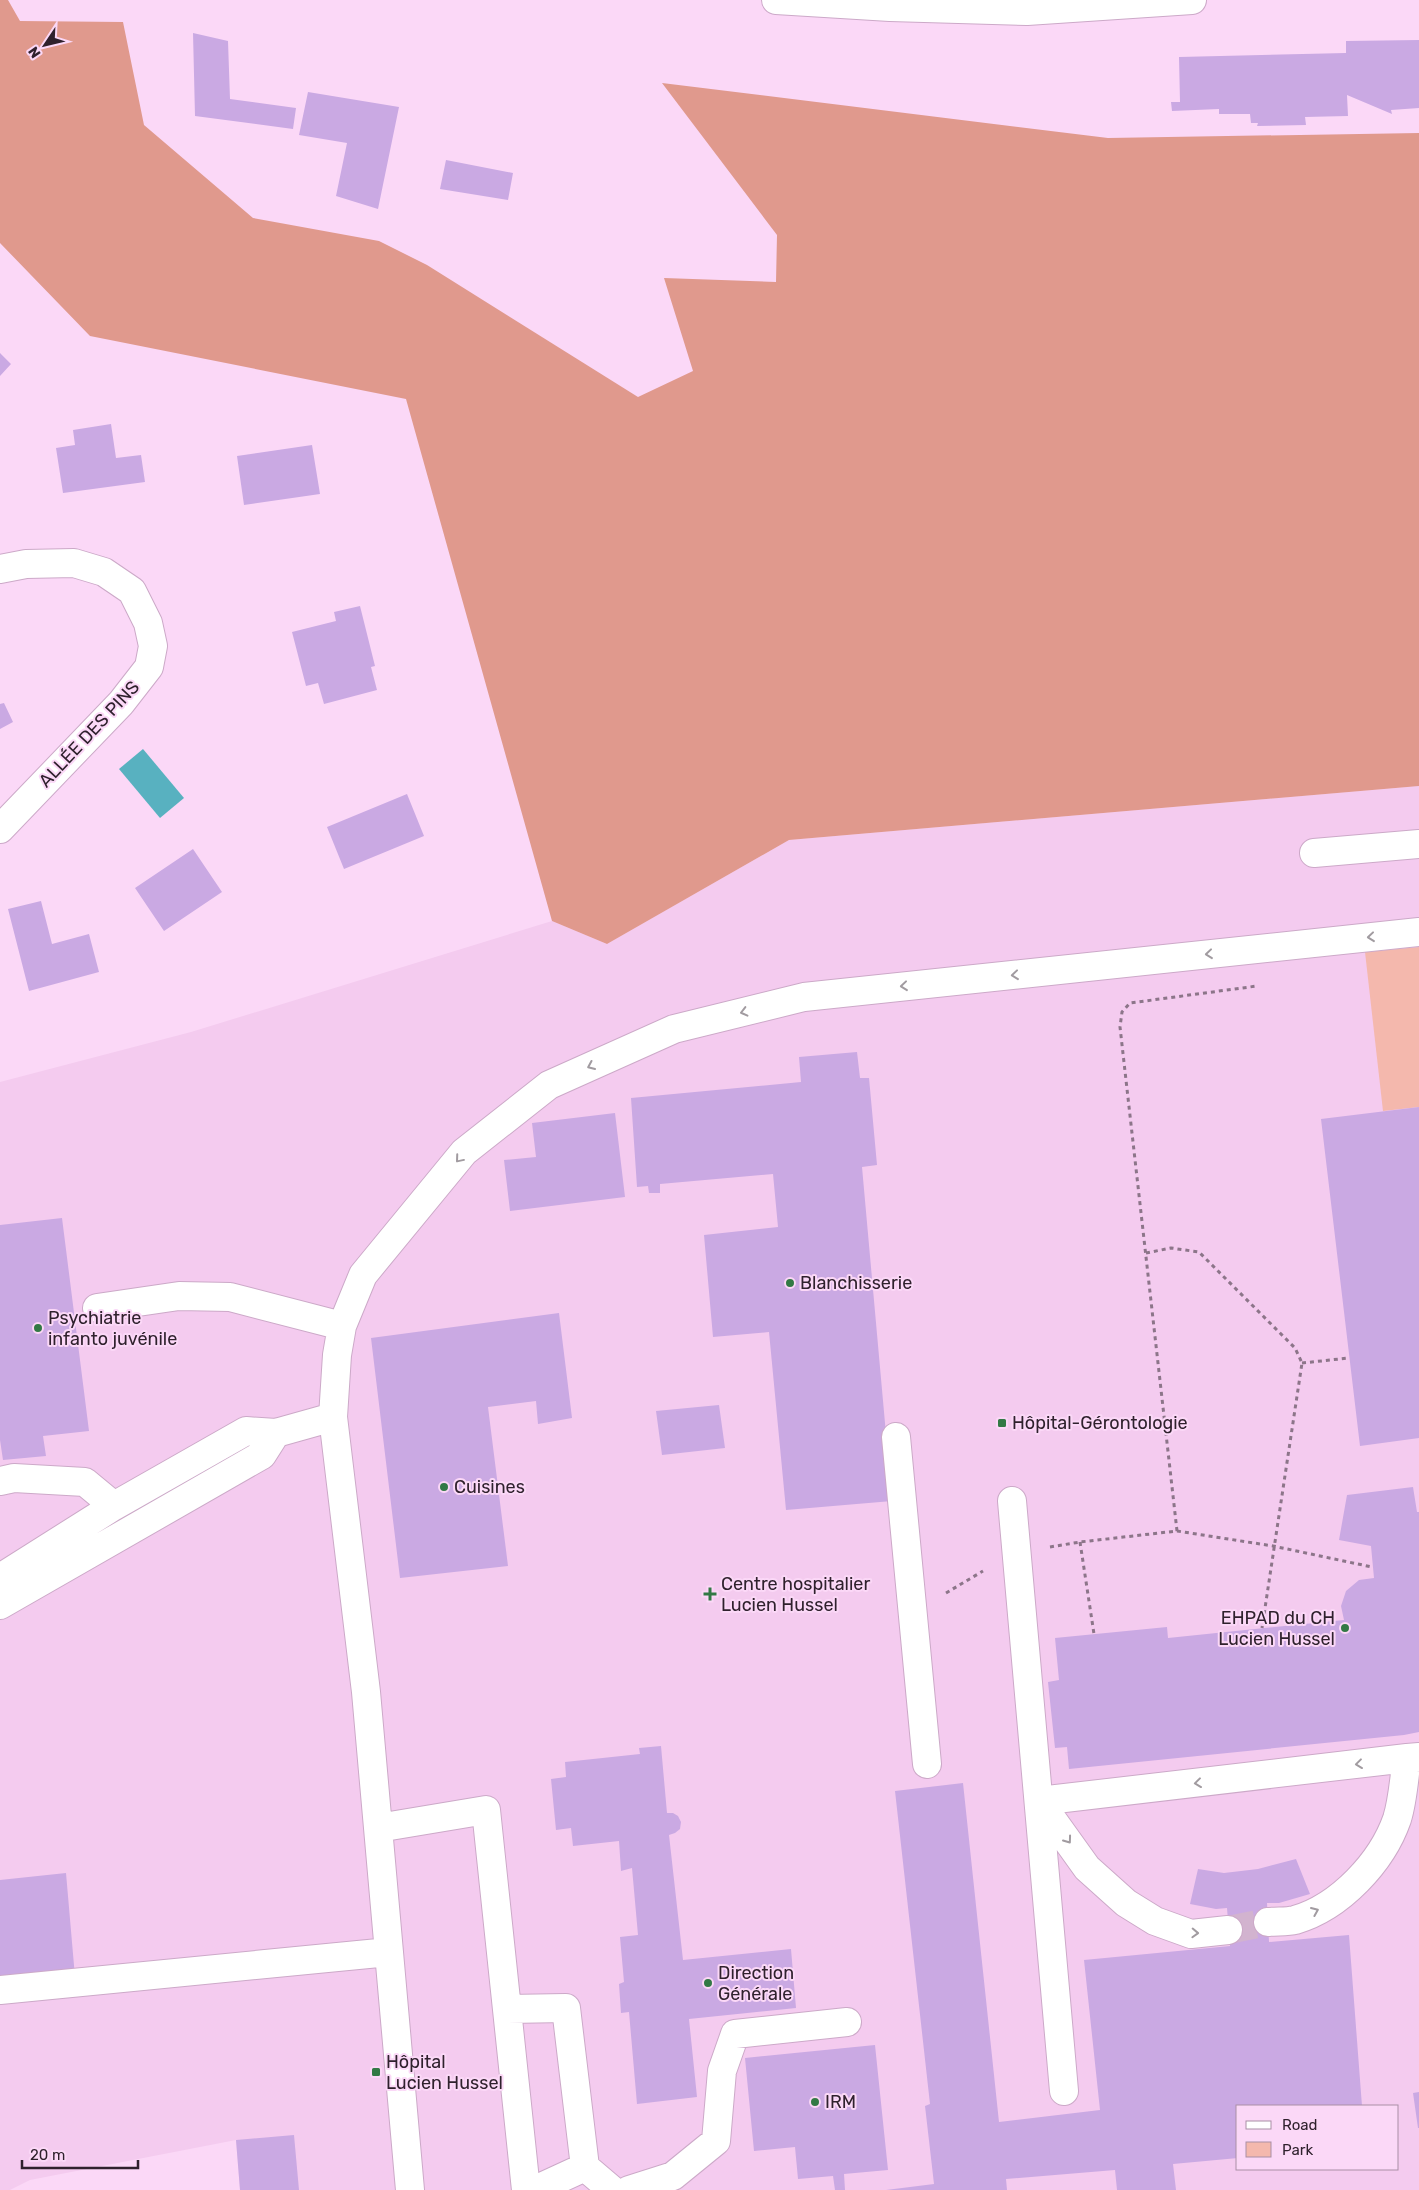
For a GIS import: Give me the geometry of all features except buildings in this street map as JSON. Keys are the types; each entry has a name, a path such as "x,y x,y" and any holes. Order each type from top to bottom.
{"street":[{"path":"776,0 890,7 1027,11 1192,0"},
{"name":"ALLÉE DES PINS","path":"0,569 26,564 74,563 104,572 132,591 148,623 154,646 149,667 121,704 0,829"},
{"path":"1314,853 1419,844"},
{"path":"410,2190 366,1692 333,1417 337,1355 342,1326 363,1276 464,1152 549,1085 674,1029 804,997 1419,932"},
{"path":"97,1308 179,1296 230,1297 342,1326"},
{"path":"0,1578 114,1506 246,1431 276,1434 333,1417"},
{"path":"0,1605 262,1455 276,1434"},
{"path":"896,1437 927,1764"},
{"path":"0,1481 14,1478 85,1482 114,1506"},
{"path":"1012,1501 1064,2091"},
{"path":"1039,1801 1413,1758 1397,1818 1375,1861 1353,1886 1322,1909 1294,1920 1268,1922"},
{"path":"1039,1801 1088,1868 1126,1904 1155,1921 1191,1934 1228,1930"},
{"path":"378,1828 486,1810 526,2190"},
{"path":"0,1990 389,1952"},
{"path":"507,2009 566,2008 585,2167 612,2190"},
{"path":"629,2190 673,2176 716,2140 722,2071 735,2034 847,2022"},
{"path":"535,2190 585,2167"}],"path":[{"path":"1177,1531 1120,1028 1122,1012 1130,1003 1261,986"},
{"path":"1146,1253 1171,1248 1199,1252 1295,1348 1302,1363 1262,1628"},
{"path":"1302,1363 1350,1358"},
{"path":"912,1614 988,1568 1016,1554 1080,1542 1177,1531 1273,1546 1372,1568"},
{"path":"1080,1542 1094,1634"}],"shaded area":[{"path":"0,0 8,0 20,21 123,22 144,125 253,218 379,241 427,265 638,397 693,371 664,278 776,282 777,235 662,83 1108,138 1419,133 1419,786 789,840 607,944 552,921 406,399 90,336 0,243"},
{"name":"Centre hospitalier Lucien Hussel","path":"1419,786 1419,2190 240,2190 236,2140 30,2180 10,2190 0,2190 0,1082 191,1032 552,921 607,944 789,840"}],"green space":[{"path":"1419,947 1419,1107 1383,1111 1365,952"}],"water":[{"path":"143,749 184,798 160,818 119,769"}],"tunnel":[{"path":"1228,1930 1268,1922"}],"place":[{"name":"Blanchisserie","path":"790,1283"},
{"name":"Psychiatrie infanto juvénile","path":"38,1328"},
{"name":"Hôpital-Gérontologie","path":"1002,1423"},
{"name":"Cuisines","path":"444,1487"},
{"name":"Centre hospitalier Lucien Hussel","path":"710,1594"},
{"name":"EHPAD du CH Lucien Hussel","path":"1345,1628"},
{"name":"Direction Générale","path":"708,1983"},
{"name":"Hôpital Lucien Hussel","path":"376,2072"},
{"name":"IRM","path":"815,2102"}]}
